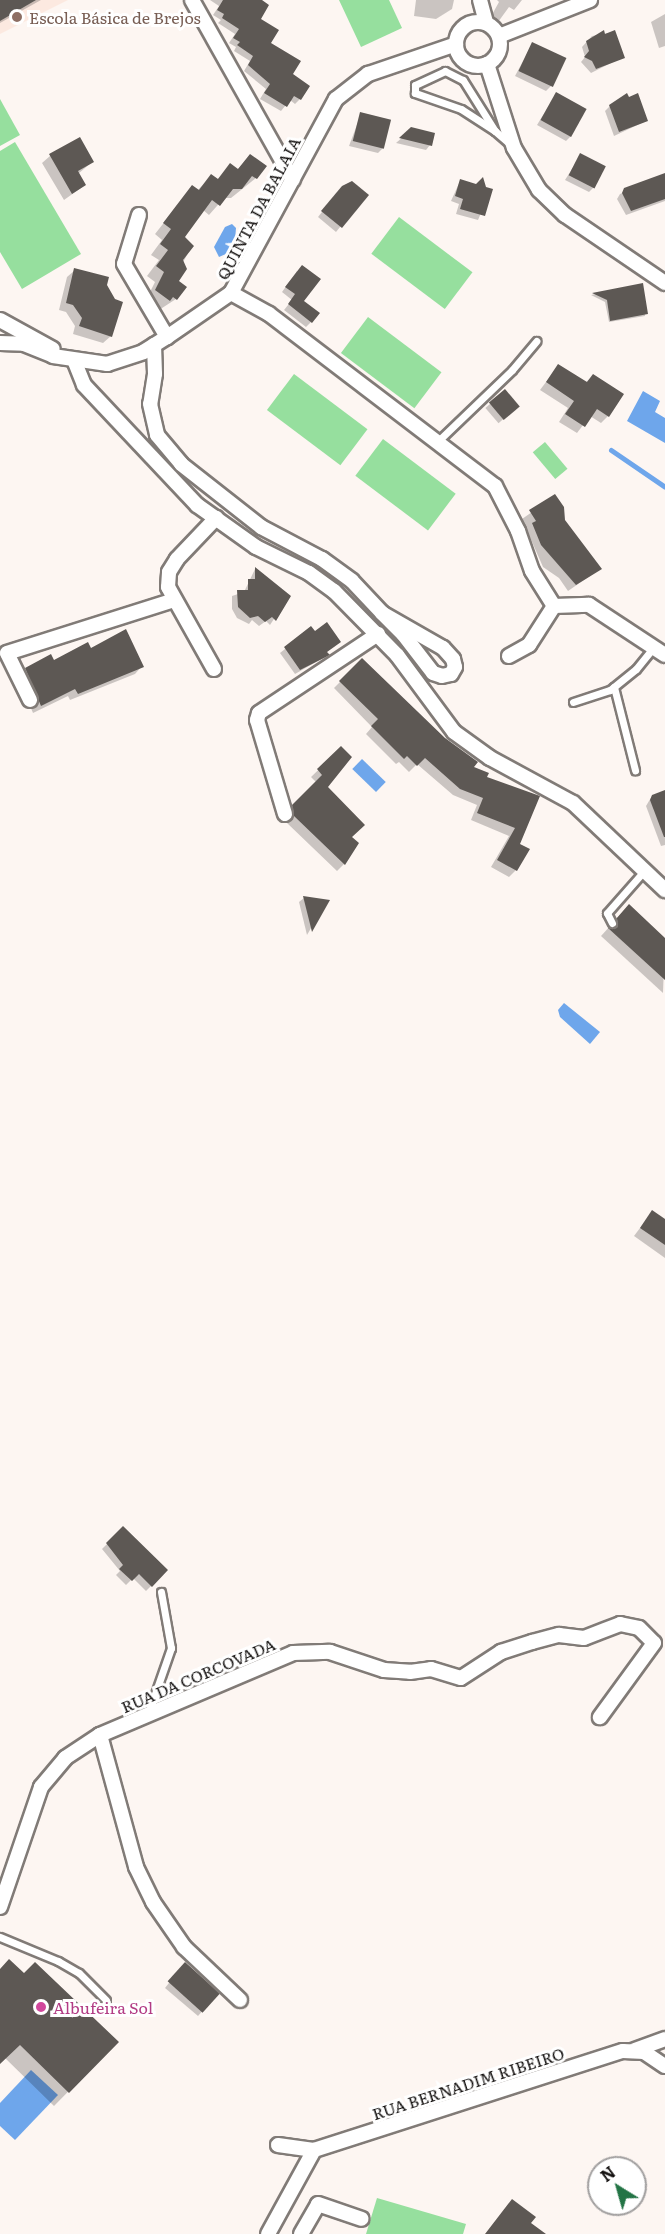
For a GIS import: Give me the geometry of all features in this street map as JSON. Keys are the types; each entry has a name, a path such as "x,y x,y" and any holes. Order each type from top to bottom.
{"street":[{"path":"192,0 293,180"},
{"path":"480,0 486,23 499,36"},
{"path":"499,36 590,0"},
{"path":"486,23 466,26 456,44 466,62 487,64 497,56 499,36"},
{"name":"QUINTA DA BALAIA","path":"0,343 24,344 74,360 107,364 154,345 167,337 231,293 326,115 350,85 368,74 456,44"},
{"path":"487,64 514,148 539,190 565,215 665,283"},
{"path":"139,215 124,264 167,337"},
{"path":"231,293 269,314 495,486 518,531 532,571 554,606"},
{"name":"QUINTA DA BALAIA","path":"0,320 74,360"},
{"path":"154,345 155,374 150,404 157,435 181,464 261,527 322,559 382,613 433,673 442,676 451,674 455,668 453,659 442,648 382,613"},
{"path":"74,360 91,393 165,474 216,518 256,547 309,573 334,591 378,634 454,732 490,758 573,803 665,890"},
{"path":"214,669 168,586 169,572 216,518"},
{"path":"30,700 7,653 174,600"},
{"path":"554,606 589,605 659,651"},
{"path":"509,656 529,645 554,606"},
{"path":"285,814 257,720 259,713 378,634"},
{"name":"RUA DA CORCOVADA","path":"0,1907 41,1787 65,1758 100,1735 293,1653 330,1652 384,1670 410,1672 431,1669 461,1678 501,1652 532,1642 559,1635 584,1638 620,1624 639,1628 654,1643 600,1716"},
{"path":"100,1735 136,1867 153,1902 184,1947 240,2000"},
{"name":"RUA BERNADIM RIBEIRO","path":"278,2145 314,2150 623,2050 635,2050 665,2039"},
{"path":"635,2050 665,2066"},
{"path":"268,2234 314,2150"},
{"path":"301,2234 318,2204 362,2219"}],"lane":[{"path":"495,131 472,90 453,74 438,73 415,85 415,93 461,109 495,131 514,148"},
{"path":"436,442 512,370 536,341"},
{"path":"573,702 590,699 615,687 659,651"},
{"path":"615,687 635,770"},
{"path":"612,923 607,913 644,871"},
{"path":"148,1714 171,1648 161,1592"},
{"path":"0,1937 58,1961 79,1973 106,2000"}],"shaded area":[{"name":"Escola Básica de Brejos","path":"0,0 68,0 0,34"}],"green space":[{"path":"339,0 389,0 402,28 361,47"},
{"path":"0,99 20,135 0,146"},
{"path":"15,142 81,254 22,289 0,252 0,151"},
{"path":"399,217 472,272 445,309 371,254"},
{"path":"368,317 441,372 414,408 341,353"},
{"path":"294,374 367,429 340,465 267,410"},
{"path":"383,439 456,494 428,531 355,476"},
{"path":"545,442 567,469 555,479 533,452"},
{"path":"377,2198 466,2224 463,2234 366,2234"}],"water":[{"path":"232,224 236,228 235,240 228,253 219,257 214,247 225,227"},
{"path":"643,391 660,401 655,412 665,418 665,443 627,421"},
{"path":"362,759 386,782 376,792 352,769"},
{"path":"564,1003 600,1032 590,1044 560,1017 558,1010"},
{"path":"31,2070 58,2095 15,2140 0,2126 0,2103"}],"building":[{"path":"0,0 36,0 0,21"},
{"path":"223,0 262,0 269,5 261,19 279,30 271,43 301,61 293,74 310,86 301,100 294,96 287,107 264,93 270,84 248,65 253,56 237,45 240,42 233,38 239,29 222,18 224,14 217,10"},
{"path":"604,30 605,34 615,30 625,58 596,69 592,61 584,57 589,51 586,41"},
{"path":"532,42 566,58 553,87 518,71"},
{"path":"556,92 587,109 571,137 540,120"},
{"path":"627,93 629,97 638,93 648,121 619,132 609,105"},
{"path":"360,112 391,120 384,149 353,141"},
{"path":"411,127 435,133 432,146 399,138"},
{"path":"80,137 94,162 78,171 86,185 72,194 49,154"},
{"path":"580,153 606,166 594,188 569,175"},
{"path":"250,154 267,166 257,179 252,176 242,189 233,189 220,206 212,200 185,237 194,246 183,260 187,269 179,281 187,287 177,300 173,297 170,301 155,290 164,272 156,266 168,250 160,244 171,229 163,223 192,185 199,190 211,174 218,179 230,163 238,169"},
{"path":"665,173 665,199 631,211 622,193 624,188"},
{"path":"483,177 486,187 493,189 485,216 460,209 463,199 455,196 460,179 476,184"},
{"path":"352,181 369,195 342,228 321,211 342,186"},
{"path":"302,265 321,279 304,301 320,313 312,323 288,304 295,294 285,287"},
{"path":"74,268 109,277 107,285 115,299 123,302 112,337 79,326 82,318 73,305 66,303"},
{"path":"643,283 648,314 610,321 607,300 592,293"},
{"path":"558,364 587,382 593,374 624,394 609,417 597,409 585,427 565,414 574,401 546,382"},
{"path":"505,389 520,407 504,420 489,402"},
{"path":"555,494 564,507 565,520 602,569 576,585 541,545 532,523 536,521 529,510"},
{"path":"255,567 291,596 276,621 272,617 265,622 258,616 250,618 238,607 237,590 248,590 248,579 255,579"},
{"path":"327,622 341,642 327,652 330,655 300,670 284,647 311,626 315,631"},
{"path":"126,629 144,667 78,694 75,689 41,706 25,668 51,654 54,660 88,642 91,648"},
{"path":"362,658 445,738 478,762 474,767 489,773 487,777 540,796 520,844 530,849 517,871 497,860 515,828 477,813 483,798 460,789 425,758 417,766 407,756 404,759 371,726 378,719 339,681"},
{"path":"341,746 352,757 328,787 365,825 352,837 359,843 345,865 294,816 292,805 322,775 317,769"},
{"path":"665,790 664,837 650,800 652,795"},
{"path":"303,896 330,900 312,932"},
{"path":"629,904 665,938 665,980 608,928 616,927 616,919"},
{"path":"652,1210 665,1219 665,1245 640,1228"},
{"path":"123,1526 168,1570 152,1587 139,1574 132,1581 119,1569 123,1565 106,1543"},
{"name":"Albufeira Sol","path":"9,1959 24,1973 35,1962 119,2042 69,2093 20,2045 0,2064 0,1969"},
{"path":"185,1962 220,1993 203,2013 168,1981"},
{"path":"512,2199 536,2217 531,2223 546,2234 485,2234"}],"waterway":[{"path":"611,450 665,487"}],"place":[{"name":"Escola Básica de Brejos","path":"17,17"},
{"name":"Albufeira Sol","path":"41,2007"}]}
